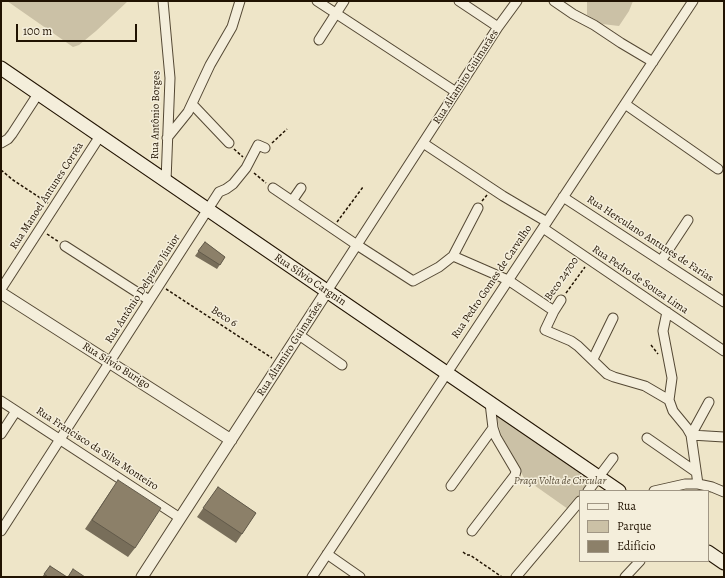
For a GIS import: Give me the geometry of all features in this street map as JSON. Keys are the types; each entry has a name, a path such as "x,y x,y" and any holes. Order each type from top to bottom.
{"main road":[{"name":"Rua Sílvio Cargnin","path":"1,68 617,490"},
{"path":"709,553 724,563"}],"street":[{"name":"Rua Antônio Borges","path":"163,1 170,78 166,181"},
{"path":"167,138 184,118 192,104 210,65 232,27 240,1"},
{"path":"317,1 456,92"},
{"path":"319,40 344,1"},
{"path":"459,1 498,27"},
{"name":"Rua Altamiro Guimarães","path":"142,577 498,27 517,1"},
{"path":"554,1 572,14 594,25 653,62"},
{"name":"Rua Pedro Gomes de Carvalho","path":"312,577 693,1"},
{"path":"1,143 8,139 12,134 38,94"},
{"path":"192,104 228,143"},
{"path":"625,104 718,169"},
{"name":"Rua Manoel Antunes Corrêa","path":"1,290 100,136"},
{"name":"Rua Pedro de Souza Lima","path":"423,143 545,225 590,260 724,351"},
{"name":"Rua Antônio Delpizzo Júnior","path":"1,531 219,192 233,184 262,147"},
{"path":"273,188 413,281 439,267 453,256 478,208"},
{"path":"292,201 301,188"},
{"name":"Rua Herculano Antunes de Farias","path":"563,197 724,302"},
{"path":"661,261 688,220"},
{"path":"65,246 149,300"},
{"path":"453,256 508,280 554,311"},
{"name":"Rua Sílvio Burigo","path":"1,293 231,440"},
{"name":"Beco 24700","path":"561,300 545,330 571,341 593,359"},
{"path":"667,312 663,331 672,378 670,400 673,411 691,435 698,484"},
{"path":"613,318 593,359 607,374 645,386 670,400"},
{"path":"298,335 342,365"},
{"name":"Rua Francisco da Silva Monteiro","path":"1,401 180,518"},
{"path":"691,435 709,402"},
{"path":"472,531 515,475 516,471 496,437 493,428 490,403"},
{"path":"1,434 16,411"},
{"path":"451,486 493,428"},
{"path":"691,435 724,437"},
{"path":"647,438 696,472"},
{"path":"589,490 613,458"},
{"path":"659,490 698,484 712,487 724,492"},
{"path":"516,577 579,502"},
{"path":"327,554 360,577"},
{"path":"625,577 639,562"}],"path":[{"path":"262,147 286,129"},
{"path":"228,143 248,165 273,188"},
{"path":"1,170 13,180 54,207"},
{"path":"332,228 363,187"},
{"path":"478,208 492,189"},
{"path":"40,230 65,246"},
{"name":"Beco 24700","path":"561,300 590,260"},
{"name":"Beco 6","path":"159,285 281,363"},
{"path":"463,552 470,555 502,577"}],"green space":[{"path":"7,1 128,1 96,31 79,45 73,47"},
{"path":"587,1 633,1 629,11 619,26 602,24 587,15"},
{"name":"Praça Volta de Circular","path":"496,414 592,480 584,490 579,490 579,496 568,509 524,478 501,435"}],"building":[{"path":"205,242 225,257 220,265 198,251"},
{"path":"118,480 161,508 135,548 92,520"},
{"path":"218,487 256,513 242,534 203,508"},
{"path":"50,566 67,577 48,577 44,574"},
{"path":"73,569 85,577 68,577"}]}
